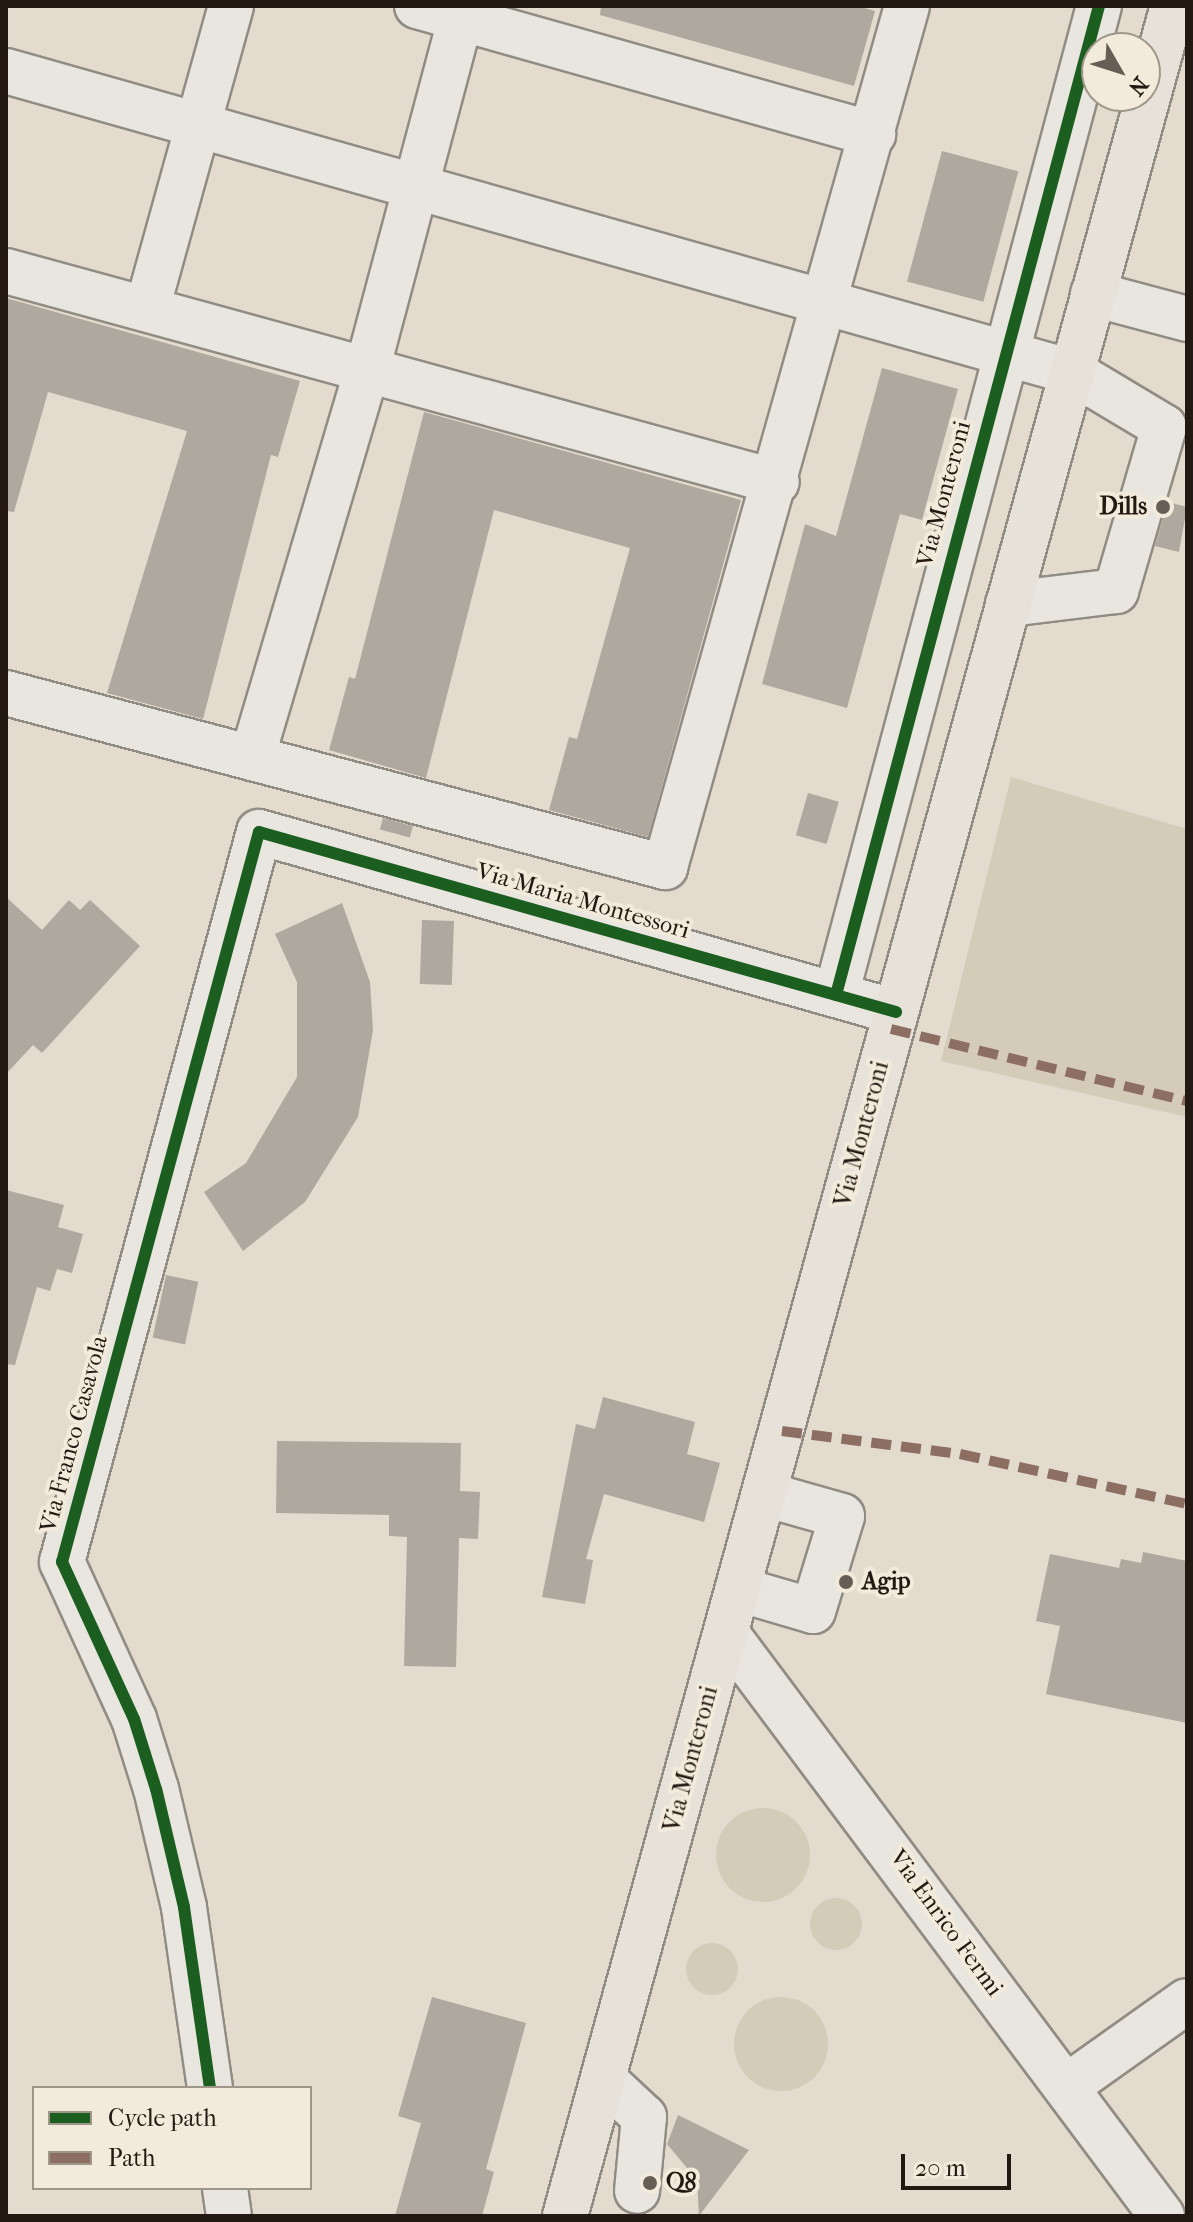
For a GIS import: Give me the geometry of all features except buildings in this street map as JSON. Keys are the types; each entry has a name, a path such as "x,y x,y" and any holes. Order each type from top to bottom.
{"main road":[{"name":"Via Monteroni","path":"571,2196 1173,6"}],"street":[{"path":"147,309 231,6"},
{"path":"417,6 462,12 873,134"},
{"path":"6,693 665,867 777,482 907,6"},
{"name":"Via Monteroni","path":"836,995 1003,354 1099,6"},
{"path":"252,758 367,370 412,187 462,12"},
{"path":"6,71 1072,372 1164,427 1116,591 1008,604"},
{"path":"6,271 777,482"},
{"path":"1093,294 1187,319"},
{"name":"Via Maria Montessori","path":"259,832 896,1012"},
{"name":"Via Franco Casavola","path":"210,2086 184,1907 156,1789 134,1719 62,1562 259,832"},
{"path":"738,1589 813,1611 842,1516 764,1494"},
{"name":"Via Enrico Fermi","path":"726,1633 1162,2216"},
{"path":"1066,2087 1187,2001"},
{"path":"571,2196 633,2204 644,2117 603,2079"},
{"path":"225,2190 229,2216"}],"shaded area":[{"path":"1011,777 1187,829 1187,1117 941,1061"},
{"path":"763,1808 781,1811 796,1822 807,1837 810,1855 807,1873 796,1888 781,1899 763,1902 745,1899 730,1888 719,1873 716,1855 719,1837 730,1822 745,1811"},
{"path":"836,1898 855,1905 862,1924 855,1943 836,1950 817,1943 810,1924 817,1905"},
{"path":"712,1943 730,1951 738,1969 730,1987 712,1995 694,1987 686,1969 694,1951"},
{"path":"781,1997 799,2000 814,2011 825,2026 828,2044 825,2062 814,2077 799,2088 781,2091 763,2088 748,2077 737,2062 734,2044 737,2026 748,2011 763,2000"}],"marked path":[{"path":"891,1029 1187,1101"},
{"path":"782,1431 960,1454 1187,1504"}],"cycle path":[{"path":"836,995 1099,6"},
{"path":"210,2086 184,1907 156,1789 134,1719 62,1562 259,832 896,1012"}],"place":[{"name":"Dills","path":"1163,507"},
{"name":"Agip","path":"846,1582"},
{"name":"Q8","path":"650,2183"}]}
